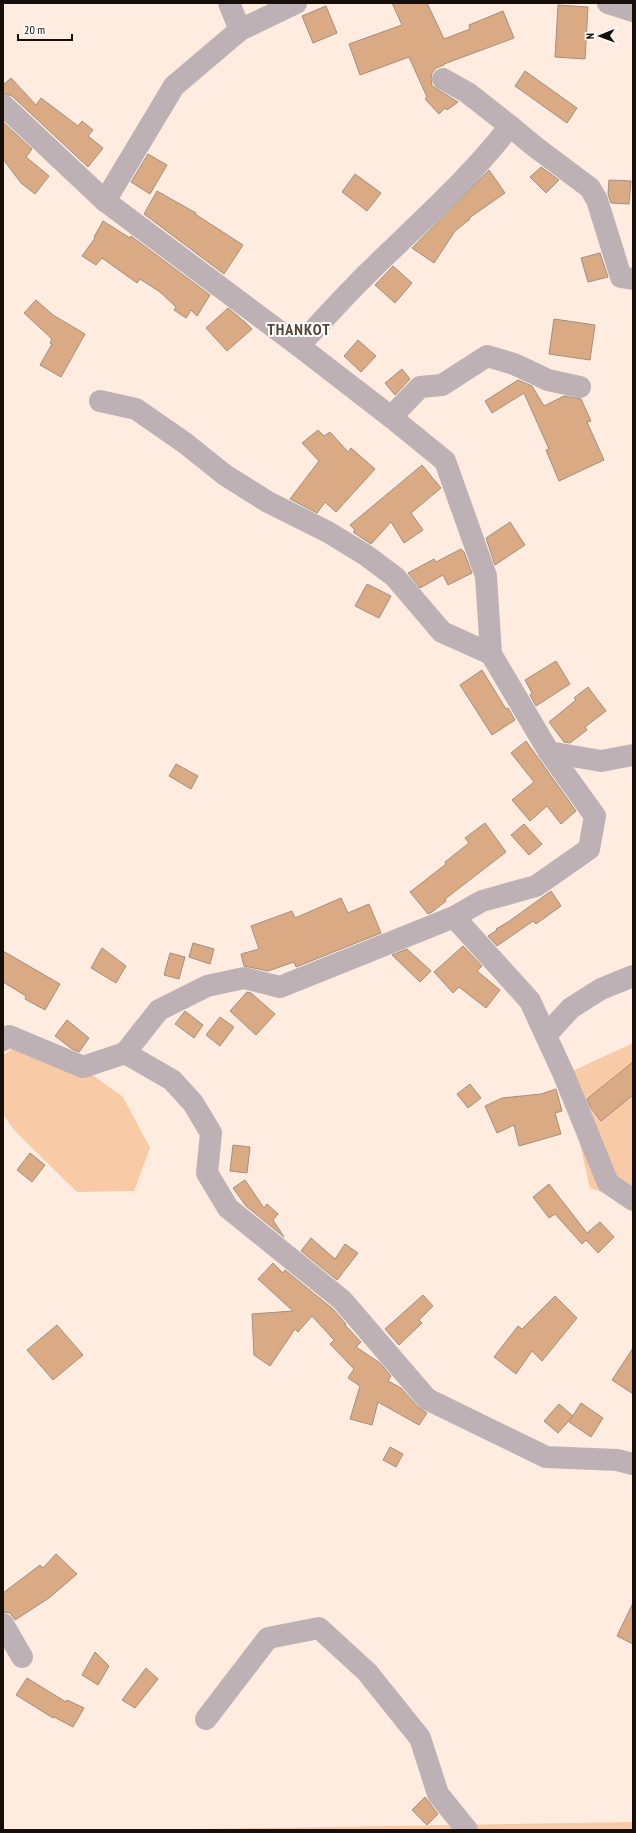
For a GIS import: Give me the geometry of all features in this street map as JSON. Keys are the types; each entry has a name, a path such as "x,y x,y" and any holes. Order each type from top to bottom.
{"street":[{"path":"228,3 240,30"},
{"path":"105,202 174,86 240,30 296,3"},
{"path":"608,3 633,11"},
{"path":"443,79 468,93 534,146 590,188 597,200 621,277 633,280"},
{"path":"3,105 105,202 391,416 445,461 486,576 491,654 549,752 595,816 589,849 536,886 482,901 454,917 280,987 244,978 206,986 159,1010 125,1053 83,1068 9,1036 3,1040"},
{"path":"299,346 346,295 464,178 510,126"},
{"path":"391,416 420,388 442,385 487,356 514,364 548,380 580,387"},
{"path":"100,401 136,409 185,443 225,475 268,502 328,532 367,556 395,577 442,632 491,654"},
{"path":"549,752 601,761 633,755"},
{"path":"454,917 530,1001 546,1035 608,1183 633,1200"},
{"path":"546,1035 571,1008 601,989 633,976"},
{"path":"125,1053 172,1080 193,1103 211,1133 207,1174 228,1208 342,1300 427,1399 546,1457 617,1460 633,1464"},
{"path":"3,1624 22,1657"},
{"path":"206,1719 268,1638 318,1628 367,1672 420,1738 438,1794 467,1830"}],"shaded area":[{"path":"633,1043 633,1202 590,1188 564,1075"},
{"path":"14,1048 94,1076 123,1097 150,1148 134,1191 77,1192 16,1132 3,1115 3,1055"},
{"path":"633,1822 633,1830 139,1830"}],"building":[{"path":"392,3 427,3 444,39 470,29 469,25 503,11 514,38 436,68 432,73 432,86 458,102 447,110 445,108 439,114 425,99 427,97 409,57 360,75 349,44 402,25"},
{"path":"558,5 588,7 585,59 555,57"},
{"path":"326,6 337,33 313,43 302,16"},
{"path":"525,71 577,108 567,123 515,86"},
{"path":"11,78 36,105 41,98 78,126 82,121 93,130 88,136 103,148 88,167 12,96 3,93 3,85"},
{"path":"3,122 32,149 26,157 49,176 35,194 21,183 3,159"},
{"path":"148,154 167,165 150,194 131,182"},
{"path":"541,167 559,180 546,193 530,177"},
{"path":"489,170 505,193 469,218 470,219 455,231 434,263 412,248"},
{"path":"355,174 381,193 367,211 342,192"},
{"path":"609,180 631,181 629,204 611,203 608,194"},
{"path":"157,191 196,213 195,214 243,245 224,274 144,214"},
{"path":"103,221 130,238 131,236 210,295 197,316 191,310 186,318 174,310 176,307 160,292 140,279 137,283 102,258 96,265 82,256 95,238 94,237"},
{"path":"600,253 608,277 588,282 581,258"},
{"path":"393,266 412,283 395,303 375,285"},
{"path":"36,300 53,315 85,334 61,377 40,365 52,344 50,343 52,339 24,313"},
{"path":"228,308 252,329 227,351 206,328"},
{"path":"554,319 595,325 590,360 549,354"},
{"path":"358,340 376,356 361,372 344,356"},
{"path":"402,369 410,379 395,395 385,383"},
{"path":"518,380 532,386 544,406 564,396 581,399 591,421 587,422 604,460 559,481 546,450 549,449 524,393 492,413 485,401"},
{"path":"318,430 324,436 330,432 348,452 351,448 375,469 336,512 325,502 317,513 290,499 319,461 302,443"},
{"path":"422,465 441,488 411,513 423,530 404,543 391,522 371,544 353,532 355,530 350,525"},
{"path":"510,522 525,545 495,565 486,538"},
{"path":"461,549 464,552 472,573 448,585 443,575 420,588 408,573 434,559 436,562"},
{"path":"367,584 391,596 379,618 355,606"},
{"path":"556,661 570,684 536,706 530,695 532,693 525,680"},
{"path":"482,670 506,709 508,708 515,720 492,735 460,685"},
{"path":"588,687 606,711 585,727 587,730 570,743 564,742 549,722 576,700 574,698"},
{"path":"526,741 576,811 561,824 547,806 530,821 512,800 534,782 511,753"},
{"path":"176,764 198,776 191,789 169,776"},
{"path":"485,823 506,852 428,914 410,892 446,864 445,862 469,843 465,838"},
{"path":"524,824 542,844 529,855 511,835"},
{"path":"551,891 561,906 536,924 533,921 497,946 488,936 497,930 496,929"},
{"path":"341,898 348,913 369,904 381,933 296,967 294,962 268,971 244,966 241,954 259,949 251,926 292,911 295,918"},
{"path":"193,943 214,949 210,964 189,957"},
{"path":"463,946 482,966 477,971 500,990 486,1008 459,987 453,993 434,972"},
{"path":"102,948 126,966 116,983 91,968"},
{"path":"407,949 431,971 420,982 392,955"},
{"path":"3,951 60,984 45,1010 25,999 26,996 3,982"},
{"path":"170,953 185,957 179,979 164,975"},
{"path":"247,992 251,993 275,1014 256,1035 230,1011"},
{"path":"185,1011 203,1025 194,1038 175,1024"},
{"path":"220,1017 234,1027 220,1046 206,1035"},
{"path":"67,1020 89,1038 79,1052 72,1049 55,1036"},
{"path":"633,1062 633,1095 601,1121 591,1108 587,1099"},
{"path":"470,1084 481,1098 468,1108 457,1094"},
{"path":"556,1089 562,1111 555,1113 561,1134 519,1146 514,1125 497,1133 485,1106 502,1098 541,1094"},
{"path":"233,1145 250,1147 247,1173 230,1171"},
{"path":"30,1153 45,1165 32,1182 17,1170"},
{"path":"245,1180 264,1208 267,1204 278,1214 273,1220 284,1237 246,1206 233,1188"},
{"path":"549,1184 587,1233 600,1222 614,1237 598,1253 586,1240 582,1244 555,1214 549,1218 533,1197"},
{"path":"311,1238 335,1259 345,1244 358,1253 337,1280 301,1251"},
{"path":"273,1263 283,1273 285,1270 333,1309 346,1324 345,1325 361,1342 356,1347 380,1363 391,1376 388,1381 401,1388 418,1407 427,1413 419,1425 378,1402 372,1425 350,1419 360,1386 348,1378 354,1369 330,1344 334,1340 312,1316 298,1332 295,1329 270,1366 254,1355 252,1314 293,1311 258,1279"},
{"path":"423,1295 433,1306 419,1320 422,1323 399,1345 385,1329"},
{"path":"555,1296 577,1318 542,1361 532,1351 516,1374 494,1357 518,1326 522,1329"},
{"path":"57,1325 83,1355 53,1380 27,1350"},
{"path":"633,1348 633,1394 612,1380"},
{"path":"581,1403 603,1418 591,1437 569,1422"},
{"path":"559,1404 573,1416 558,1433 544,1421"},
{"path":"390,1447 403,1454 396,1467 383,1460"},
{"path":"56,1554 77,1574 49,1598 15,1620 10,1613 3,1612 3,1593 40,1565 43,1568"},
{"path":"633,1603 633,1644 617,1636"},
{"path":"95,1652 109,1666 98,1685 82,1675"},
{"path":"146,1668 158,1679 135,1708 122,1700"},
{"path":"27,1678 66,1702 67,1700 84,1708 73,1727 54,1717 53,1718 16,1695"},
{"path":"425,1797 438,1814 427,1825 412,1810"}],"district":[{"name":"THANKOT","path":"299,329"}]}
